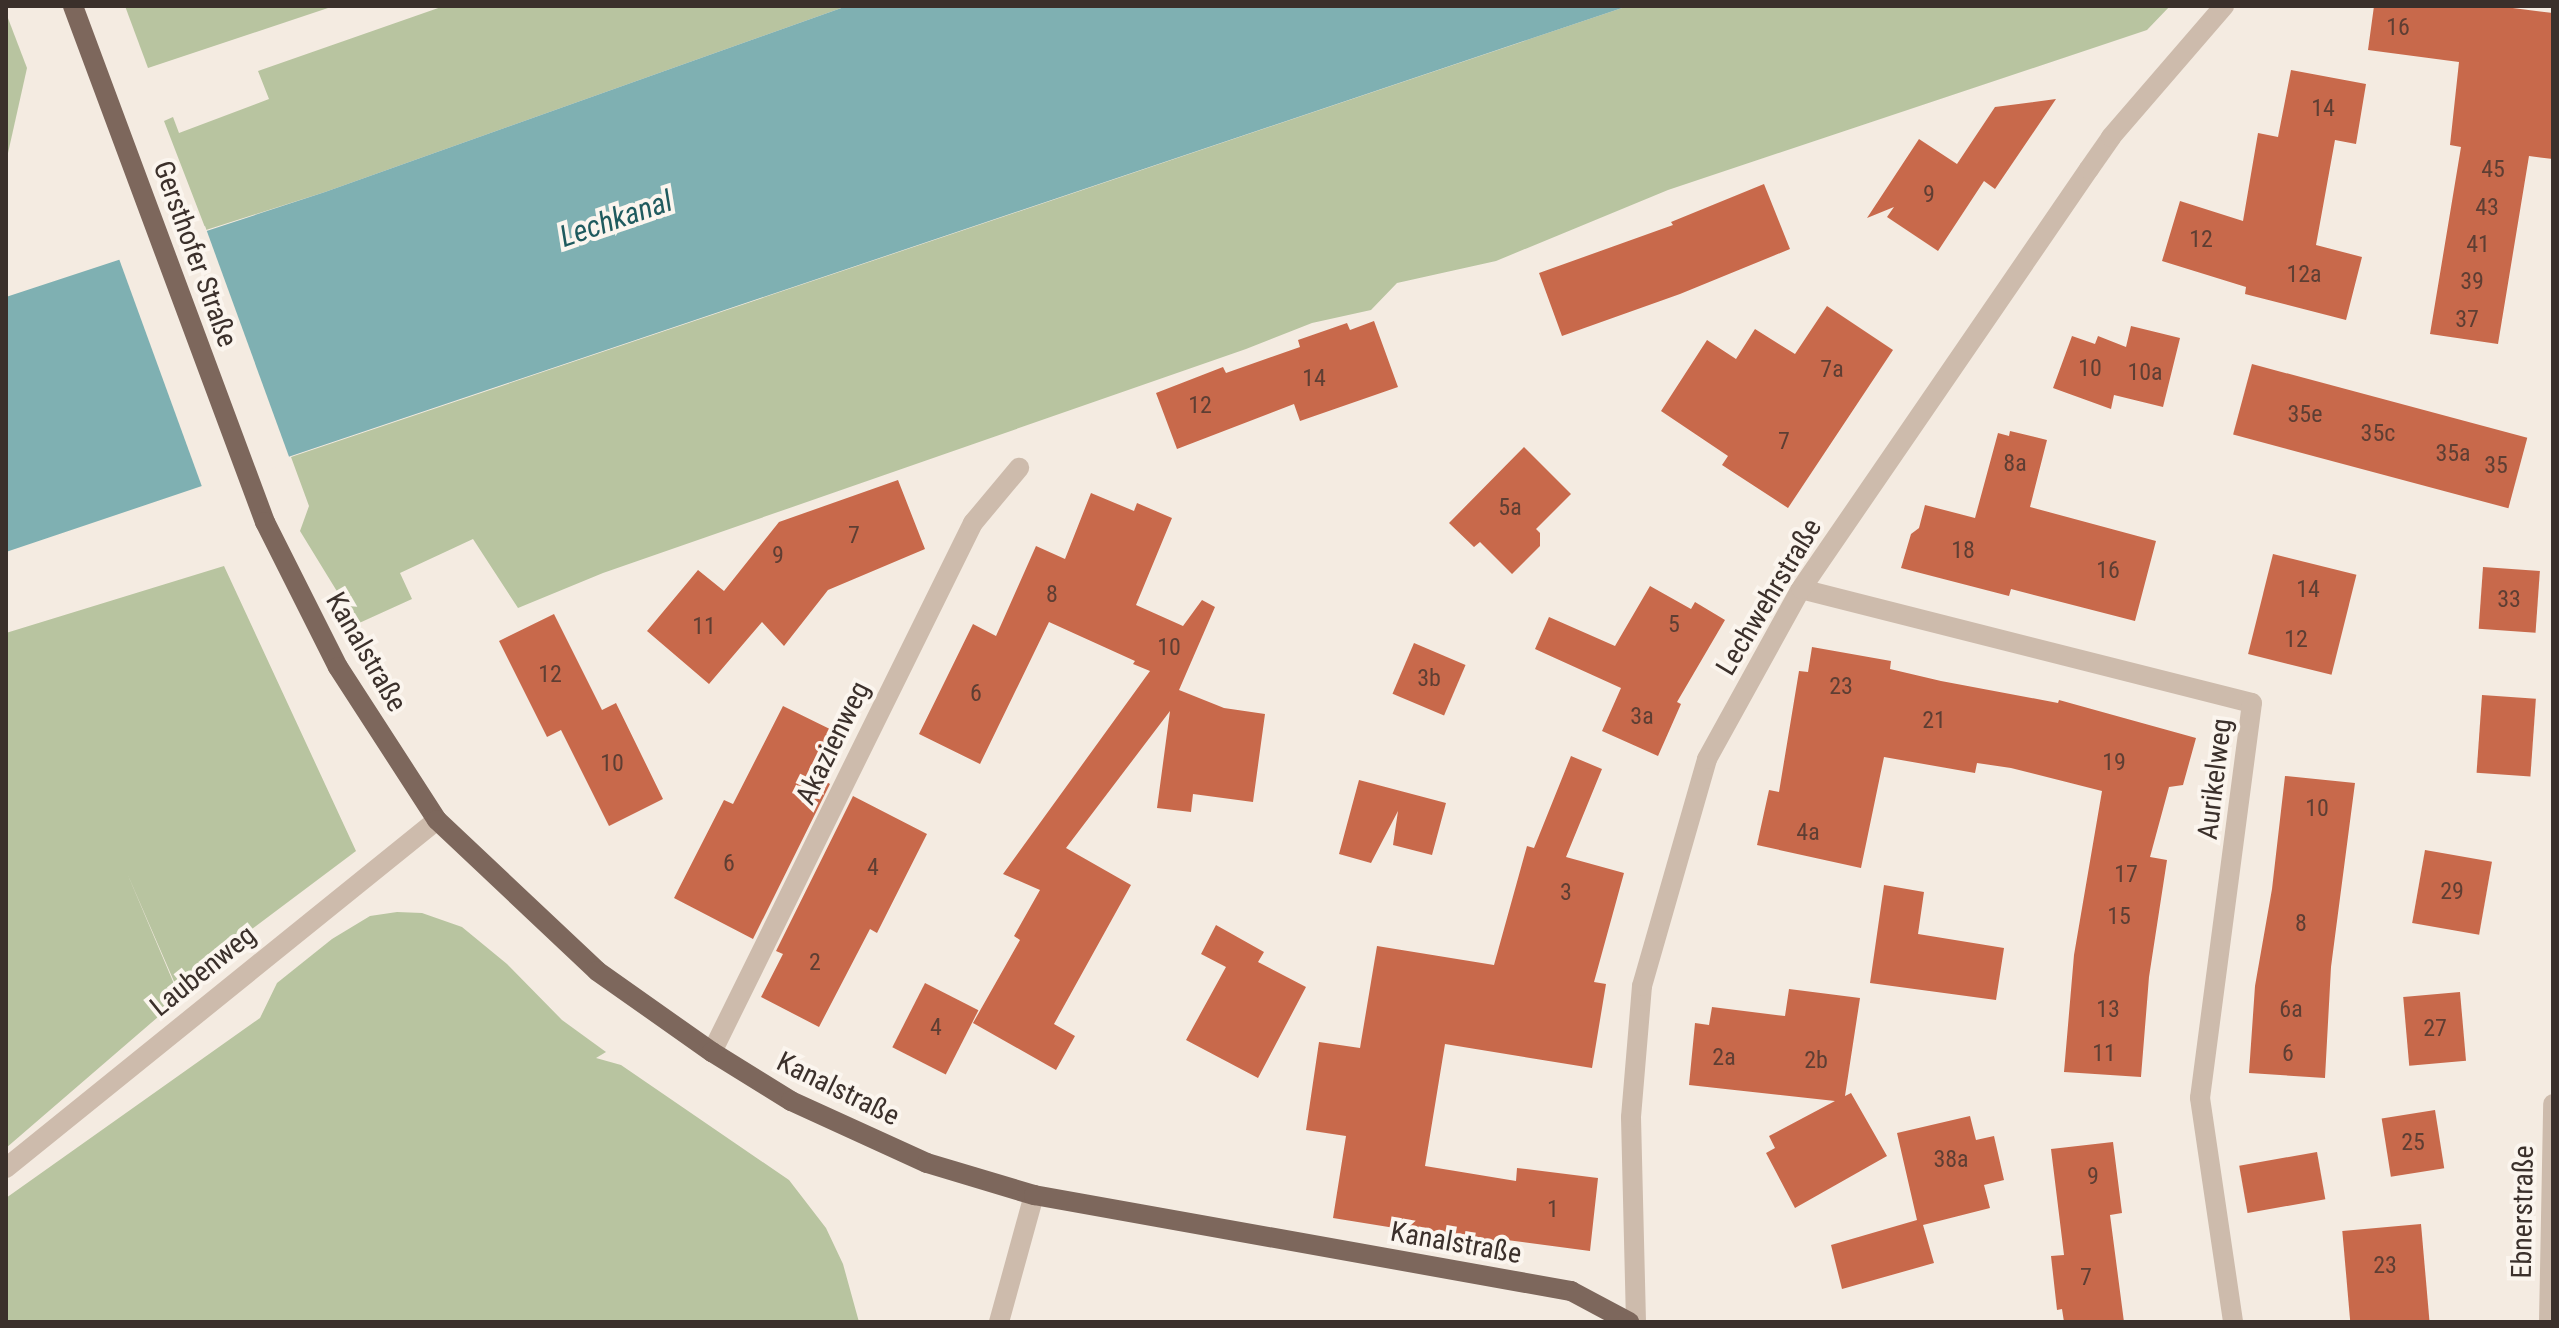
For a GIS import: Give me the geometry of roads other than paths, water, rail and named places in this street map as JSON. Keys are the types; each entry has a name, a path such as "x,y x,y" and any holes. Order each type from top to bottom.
{"main road":[{"name":"Gersthofer Straße","path":"73,6 265,522"},
{"name":"Kanalstraße","path":"265,522 338,667 437,820 597,971 712,1052 791,1101 927,1163 1034,1195 1571,1291 1629,1322"}],"street":[{"name":"Lechwehrstraße","path":"1636,1322 1631,1117 1642,986 1707,759 1801,589 2111,137 2224,6"},
{"name":"Akazienweg","path":"712,1052 973,523 1019,468"},
{"name":"Aurikelweg","path":"1801,589 2252,703 2200,1098 2233,1322"},
{"name":"Laubenweg","path":"6,1168 437,820"},
{"name":"Ebnerstraße","path":"2549,1322 2553,1104"},
{"path":"999,1322 1034,1195"}],"water":[{"name":"Lechkanal","path":"847,6 1628,6 6,552 6,297 325,192"}]}
